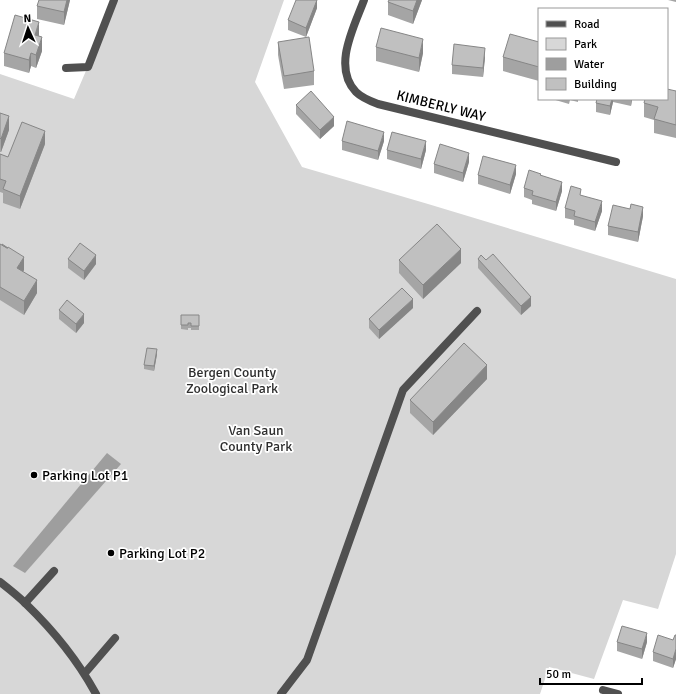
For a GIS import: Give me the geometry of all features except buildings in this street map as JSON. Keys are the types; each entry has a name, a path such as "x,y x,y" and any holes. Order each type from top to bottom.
{"street":[{"path":"66,68 88,67 114,0"},
{"name":"KIMBERLY WAY","path":"364,0 345,52 345,66 348,79 355,92 364,98 378,104 616,162"},
{"path":"280,694 307,660 402,390 477,311"},
{"path":"25,603 54,571"},
{"path":"0,582 25,603 52,630 85,673 96,694"},
{"path":"85,673 115,638"},
{"path":"603,690 618,694"}],"green space":[{"name":"Van Saun County Park","path":"116,0 284,0 255,82 302,167 676,279 676,554 658,609 623,600 594,679 549,667 540,694 0,694 0,74 74,99"}],"water":[{"path":"107,453 121,464 25,573 13,566"}],"place":[{"name":"Parking Lot P1","path":"34,475"},
{"name":"Parking Lot P2","path":"111,553"}],"park label":[{"name":"Bergen County Zoological Park","path":"232,380"}]}
